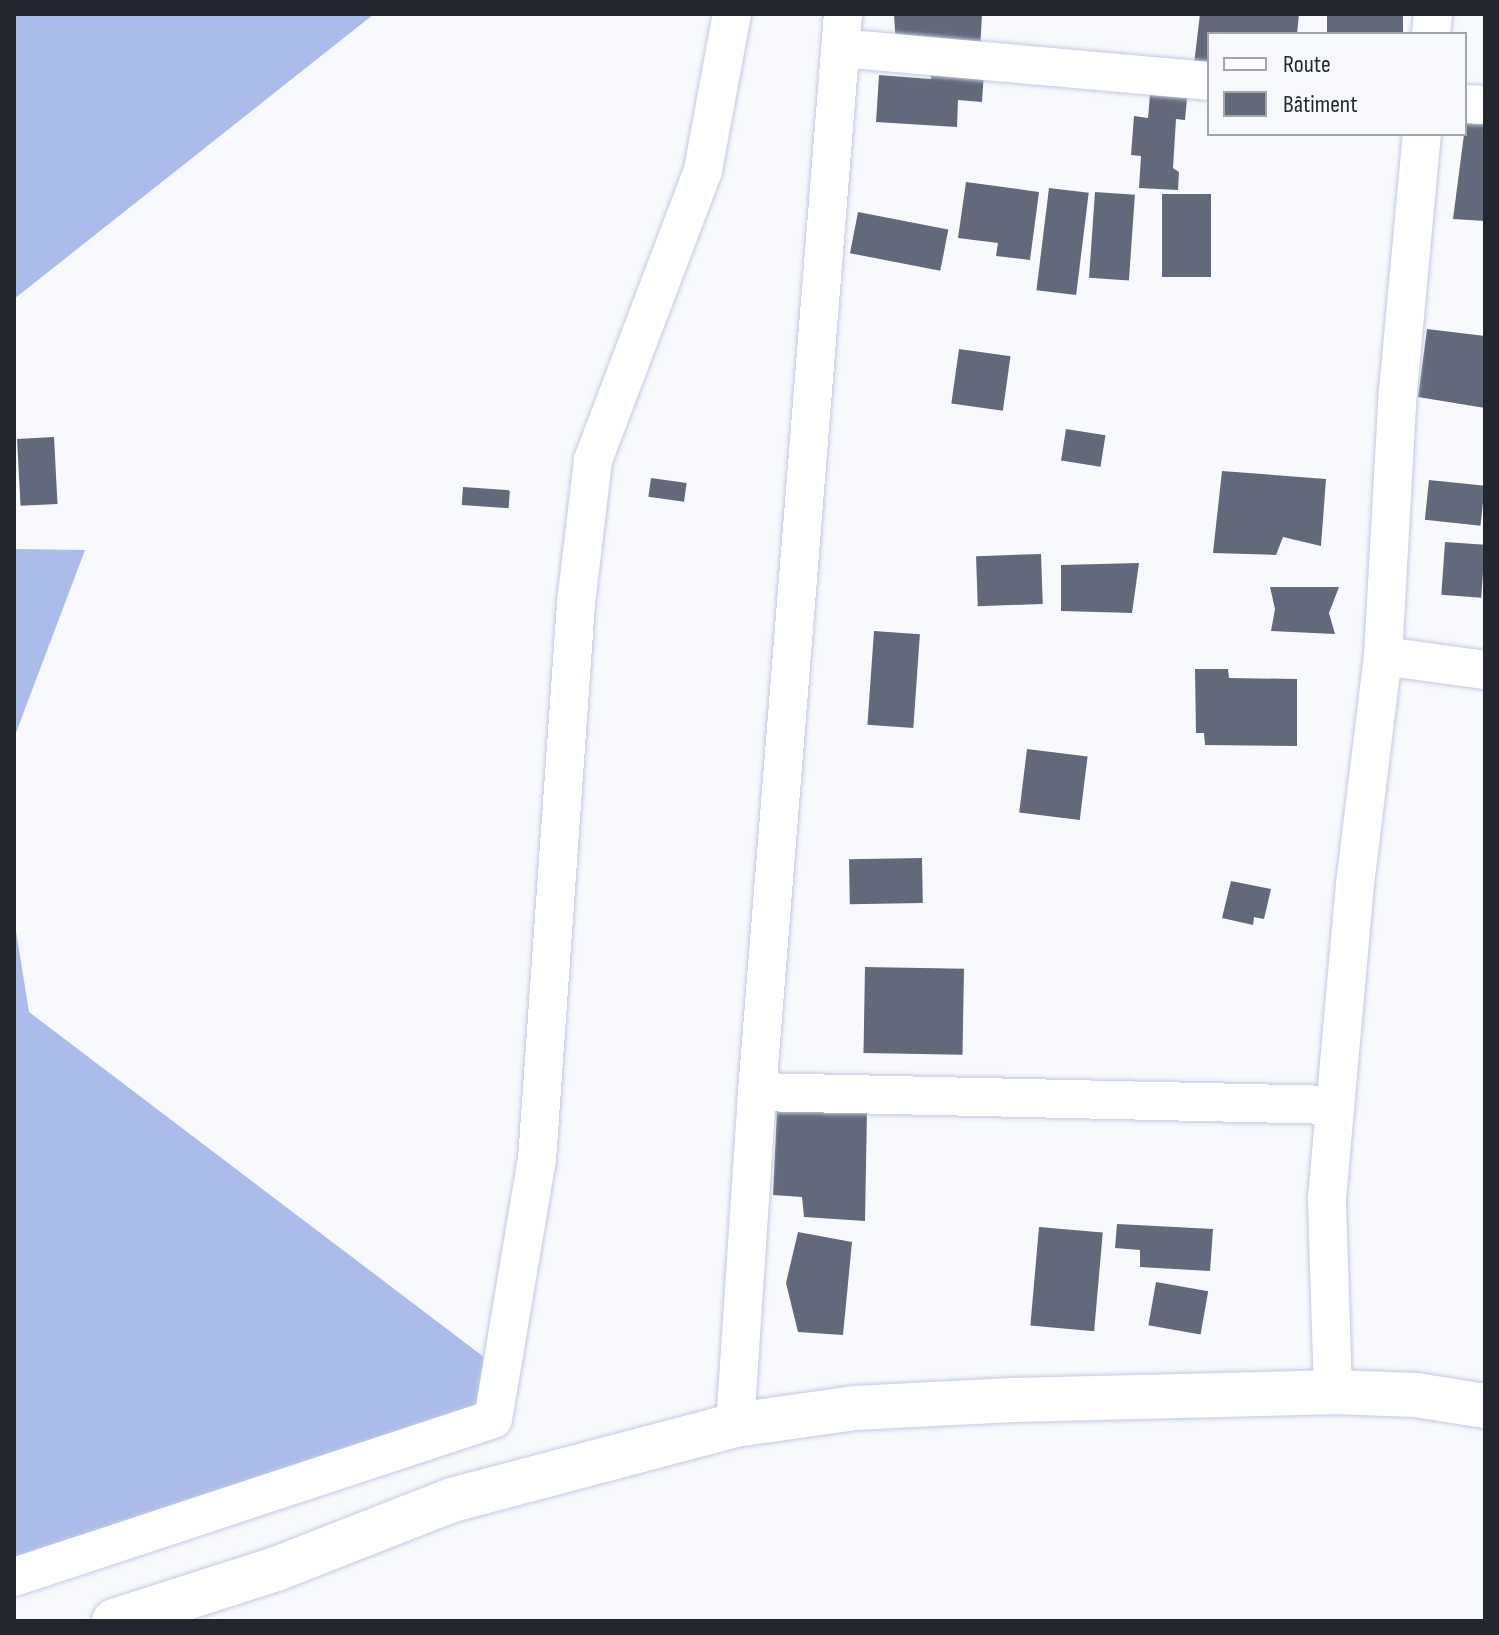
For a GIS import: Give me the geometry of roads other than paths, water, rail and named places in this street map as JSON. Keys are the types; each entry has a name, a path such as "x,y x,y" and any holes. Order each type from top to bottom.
{"street":[{"path":"14,1577 493,1419 537,1160 576,603 593,460 703,170 732,14"},
{"path":"735,1425 757,1092 842,31 1207,81"},
{"path":"1333,1392 1327,1198 1355,884 1383,656 1398,391 1422,136"},
{"path":"1383,656 1485,670"},
{"path":"757,1092 1335,1105"},
{"path":"114,1621 276,1569 452,1500 735,1425 855,1408 1333,1392 1416,1395 1485,1406"}]}
